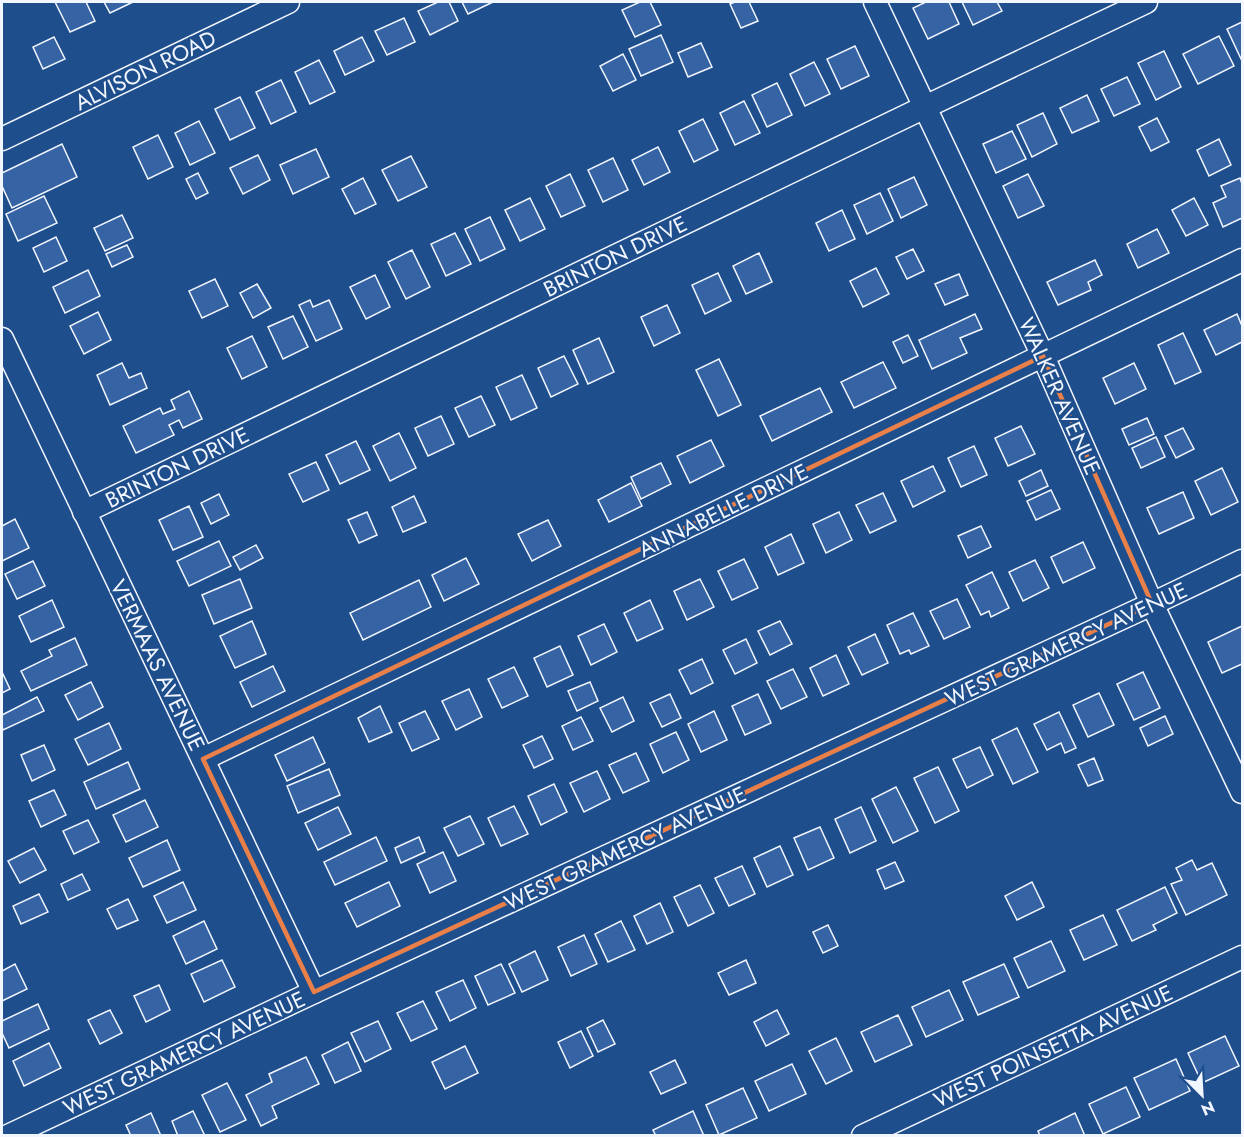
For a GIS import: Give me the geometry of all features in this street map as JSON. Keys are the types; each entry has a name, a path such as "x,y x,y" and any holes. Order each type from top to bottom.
{"street":[{"name":"ALVISON ROAD","path":"2,139 288,2"},
{"name":"WALKER AVENUE","path":"875,2 1042,356 1152,604 1242,792"},
{"name":"BRINTON DRIVE","path":"84,512 925,106 1146,2"},
{"name":"ANNABELLE DRIVE","path":"202,759 1242,260"},
{"name":"VERMAAS AVENUE","path":"2,339 9,376 84,512 314,992"},
{"name":"WEST GRAMERCY AVENUE","path":"8,1136 1242,561"},
{"name":"WEST POINSETTA AVENUE","path":"863,1136 1242,957"}],"highlighted area":[{"path":"1043,356 1152,604 314,992 203,759"}],"building":[{"path":"55,2 86,2 95,21 70,32"},
{"path":"104,2 133,2 110,13"},
{"path":"438,2 449,2 458,21 430,35 418,11"},
{"path":"462,2 493,2 468,14"},
{"path":"640,2 650,2 661,25 635,37 622,10"},
{"path":"749,2 758,21 741,28 730,4"},
{"path":"926,2 949,2 959,24 928,39 913,8"},
{"path":"962,2 997,2 1002,11 973,25"},
{"path":"404,18 415,42 387,55 375,31"},
{"path":"1242,22 1242,61 1227,29"},
{"path":"661,35 673,62 641,76 629,49"},
{"path":"1219,36 1234,66 1198,84 1183,54"},
{"path":"54,37 65,59 43,69 33,47"},
{"path":"362,37 374,61 345,75 334,51"},
{"path":"701,43 712,67 688,77 678,53"},
{"path":"855,46 869,76 841,89 827,59"},
{"path":"1164,51 1181,87 1156,100 1138,63"},
{"path":"623,54 636,80 613,91 600,66"},
{"path":"319,60 335,92 310,104 295,72"},
{"path":"814,62 830,94 805,106 790,74"},
{"path":"1127,77 1140,104 1114,116 1101,89"},
{"path":"281,80 296,112 271,124 256,92"},
{"path":"777,83 792,115 767,127 752,95"},
{"path":"1087,95 1099,121 1072,133 1060,108"},
{"path":"240,97 255,128 230,140 215,109"},
{"path":"744,101 760,133 735,145 720,113"},
{"path":"1043,113 1057,144 1032,157 1017,125"},
{"path":"1157,118 1169,142 1151,151 1139,127"},
{"path":"703,119 718,150 694,162 679,131"},
{"path":"199,121 215,153 190,165 175,133"},
{"path":"1012,131 1026,159 996,173 983,144"},
{"path":"158,135 173,167 148,179 133,147"},
{"path":"1219,139 1231,165 1209,176 1197,150"},
{"path":"62,144 77,177 12,208 2,186 2,173"},
{"path":"658,147 670,172 644,185 632,160"},
{"path":"316,149 329,177 293,194 280,165"},
{"path":"258,155 270,180 243,194 230,168"},
{"path":"411,156 427,187 398,201 382,170"},
{"path":"613,158 628,190 603,202 588,170"},
{"path":"198,173 208,193 196,199 186,179"},
{"path":"570,174 585,206 561,217 546,186"},
{"path":"1028,174 1044,206 1018,218 1003,186"},
{"path":"914,177 927,205 901,218 888,189"},
{"path":"363,178 376,204 355,214 342,189"},
{"path":"1240,178 1242,218 1223,227 1213,203 1226,197 1221,186"},
{"path":"880,193 893,221 867,234 854,205"},
{"path":"44,196 57,223 18,241 6,214"},
{"path":"530,198 545,229 520,241 505,210"},
{"path":"1194,198 1208,225 1186,236 1172,210"},
{"path":"842,210 855,239 829,251 816,223"},
{"path":"122,215 133,238 105,251 94,228"},
{"path":"490,217 505,249 480,261 465,229"},
{"path":"1157,229 1169,253 1138,268 1127,244"},
{"path":"455,233 471,264 446,276 431,244"},
{"path":"56,237 67,261 44,272 33,248"},
{"path":"127,245 133,257 112,267 106,254"},
{"path":"913,249 924,271 907,279 896,257"},
{"path":"412,250 430,287 406,299 388,262"},
{"path":"759,253 772,282 746,294 733,266"},
{"path":"1095,260 1102,275 1088,282 1091,290 1058,305 1047,282"},
{"path":"876,268 889,294 863,307 850,281"},
{"path":"88,270 100,296 65,313 53,287"},
{"path":"718,273 731,301 705,314 692,285"},
{"path":"959,274 968,295 945,305 935,284"},
{"path":"375,275 390,307 366,319 350,287"},
{"path":"215,279 228,306 202,318 189,291"},
{"path":"257,284 271,308 253,318 240,293"},
{"path":"310,300 313,307 329,300 342,329 316,341 299,305"},
{"path":"667,305 680,333 654,346 641,317"},
{"path":"98,312 111,340 84,354 70,326"},
{"path":"975,314 982,329 960,338 967,353 932,369 919,340"},
{"path":"1237,314 1242,326 1242,342 1216,355 1204,330"},
{"path":"293,316 308,347 283,359 268,327"},
{"path":"1183,333 1201,372 1175,384 1158,345"},
{"path":"908,335 918,356 903,363 893,342"},
{"path":"252,336 267,367 242,379 227,348"},
{"path":"599,338 614,372 588,384 573,350"},
{"path":"564,356 578,384 551,397 538,368"},
{"path":"719,359 741,405 718,416 696,370"},
{"path":"883,362 896,388 854,408 841,382"},
{"path":"122,363 129,378 141,373 147,388 110,405 97,375"},
{"path":"1134,363 1146,389 1115,404 1103,378"},
{"path":"522,375 537,408 511,420 496,387"},
{"path":"820,388 832,412 772,441 760,416"},
{"path":"189,391 202,419 183,428 179,420 169,425 174,435 136,453 123,426 160,408 163,414 175,409 171,400"},
{"path":"481,396 495,425 469,437 455,408"},
{"path":"441,416 454,444 428,456 415,428"},
{"path":"1147,418 1154,434 1129,445 1122,429"},
{"path":"1021,426 1035,454 1008,466 995,438"},
{"path":"1183,428 1194,449 1176,458 1165,436"},
{"path":"399,433 416,468 390,481 373,446"},
{"path":"1156,437 1165,457 1141,468 1132,448"},
{"path":"711,440 724,466 690,483 677,456"},
{"path":"356,441 370,470 340,484 326,455"},
{"path":"974,446 987,475 961,487 948,458"},
{"path":"316,462 329,490 303,502 289,474"},
{"path":"661,463 671,484 641,499 631,477"},
{"path":"933,466 945,491 913,507 901,481"},
{"path":"1222,468 1238,502 1211,515 1195,481"},
{"path":"1041,470 1048,486 1026,496 1019,481"},
{"path":"631,483 642,506 609,522 598,500"},
{"path":"1051,490 1060,509 1036,520 1027,501"},
{"path":"1183,492 1194,518 1159,534 1147,508"},
{"path":"883,493 896,521 870,533 856,505"},
{"path":"219,494 229,515 211,524 201,503"},
{"path":"414,496 426,522 403,532 392,507"},
{"path":"189,506 203,537 173,550 159,520"},
{"path":"367,512 377,535 359,543 348,520"},
{"path":"839,512 852,540 826,553 813,524"},
{"path":"15,519 29,548 2,561 2,526"},
{"path":"548,520 561,546 532,561 518,534"},
{"path":"981,526 991,547 968,558 958,536"},
{"path":"791,534 804,563 778,575 765,547"},
{"path":"219,541 231,566 189,586 177,561"},
{"path":"1083,542 1095,568 1063,583 1051,557"},
{"path":"256,545 263,558 240,570 233,557"},
{"path":"466,558 479,584 444,601 432,575"},
{"path":"744,559 758,588 732,600 718,571"},
{"path":"1035,560 1049,588 1023,601 1009,572"},
{"path":"33,561 45,586 17,599 5,574"},
{"path":"992,572 1009,608 991,617 989,611 981,615 966,585"},
{"path":"240,579 252,608 214,624 202,595"},
{"path":"700,579 714,607 687,620 674,591"},
{"path":"419,580 431,607 363,640 350,613"},
{"path":"957,599 970,627 944,639 930,611"},
{"path":"52,600 64,627 31,642 19,616"},
{"path":"650,600 663,629 637,641 624,613"},
{"path":"913,613 929,646 911,654 909,650 900,654 887,625"},
{"path":"252,621 266,654 235,668 220,636"},
{"path":"780,621 792,644 770,655 758,631"},
{"path":"604,624 617,652 591,665 578,636"},
{"path":"1242,626 1242,664 1222,673 1208,642"},
{"path":"875,634 888,663 862,675 848,647"},
{"path":"75,638 87,665 31,691 21,671 52,656 49,650"},
{"path":"746,639 757,663 735,674 723,650"},
{"path":"560,646 573,675 547,687 534,658"},
{"path":"836,655 849,684 823,696 810,668"},
{"path":"702,659 713,683 691,694 679,670"},
{"path":"273,666 285,691 252,707 240,682"},
{"path":"514,667 528,696 502,708 488,679"},
{"path":"793,669 807,697 781,709 767,681"},
{"path":"2,672 10,689 2,693"},
{"path":"1143,672 1160,708 1134,720 1117,684"},
{"path":"91,682 103,707 78,720 65,695"},
{"path":"590,682 598,701 577,711 568,691"},
{"path":"469,689 482,717 456,730 442,701"},
{"path":"1099,693 1114,725 1088,737 1073,705"},
{"path":"670,694 681,718 662,727 650,703"},
{"path":"758,694 771,723 745,735 732,706"},
{"path":"37,697 44,711 3,730 2,715"},
{"path":"623,697 634,721 612,732 600,708"},
{"path":"380,706 392,732 369,742 358,718"},
{"path":"425,711 439,739 412,751 399,723"},
{"path":"714,711 727,740 701,752 688,724"},
{"path":"1059,712 1076,748 1065,753 1061,743 1047,750 1034,724"},
{"path":"1165,716 1173,734 1148,746 1140,728"},
{"path":"581,717 593,741 573,750 562,726"},
{"path":"109,723 121,749 88,765 75,739"},
{"path":"1017,728 1038,772 1013,784 992,740"},
{"path":"676,732 689,760 663,773 650,744"},
{"path":"542,736 553,759 534,768 523,745"},
{"path":"313,737 325,763 287,781 275,755"},
{"path":"44,745 55,770 32,781 21,755"},
{"path":"980,747 993,775 967,788 953,759"},
{"path":"636,753 649,781 623,793 609,765"},
{"path":"1094,758 1103,780 1088,786 1078,765"},
{"path":"128,762 140,789 96,809 84,782"},
{"path":"938,767 959,811 935,823 914,778"},
{"path":"329,769 340,795 298,813 287,786"},
{"path":"597,771 610,799 584,812 570,783"},
{"path":"554,784 567,812 541,825 528,796"},
{"path":"896,787 918,831 893,843 872,799"},
{"path":"54,790 66,815 41,827 29,801"},
{"path":"145,800 158,827 126,842 113,815"},
{"path":"514,806 528,834 501,846 488,818"},
{"path":"338,807 351,834 318,850 305,823"},
{"path":"861,807 876,841 850,853 835,819"},
{"path":"470,816 484,844 458,856 444,828"},
{"path":"88,820 99,842 74,854 63,831"},
{"path":"820,827 834,858 808,870 794,838"},
{"path":"376,837 387,861 335,885 324,862"},
{"path":"419,837 425,852 401,863 395,848"},
{"path":"167,840 180,870 143,887 129,858"},
{"path":"780,846 793,875 767,887 754,858"},
{"path":"34,848 46,870 20,883 8,861"},
{"path":"443,852 456,881 430,893 417,864"},
{"path":"1192,860 1197,870 1212,863 1227,895 1186,915 1171,884 1182,880 1176,868"},
{"path":"895,862 904,881 885,889 877,870"},
{"path":"742,866 755,894 729,906 715,878"},
{"path":"82,874 90,890 68,900 61,884"},
{"path":"183,882 196,910 167,923 154,896"},
{"path":"389,882 400,906 357,927 345,903"},
{"path":"1032,882 1044,907 1017,920 1005,896"},
{"path":"700,885 714,913 688,926 674,897"},
{"path":"1165,887 1177,913 1153,925 1156,930 1132,941 1117,910"},
{"path":"39,894 48,912 21,924 13,906"},
{"path":"128,899 138,920 117,929 107,909"},
{"path":"660,903 673,932 647,944 634,916"},
{"path":"1103,915 1117,945 1084,960 1070,930"},
{"path":"204,921 217,949 186,964 173,936"},
{"path":"621,921 635,950 608,962 595,934"},
{"path":"828,925 838,946 823,953 813,932"},
{"path":"584,935 597,964 571,976 558,947"},
{"path":"1051,941 1065,971 1028,988 1014,958"},
{"path":"535,951 548,980 522,992 509,964"},
{"path":"222,960 235,987 204,1002 191,974"},
{"path":"746,960 756,983 729,995 718,973"},
{"path":"15,964 27,989 2,1001 2,971"},
{"path":"501,964 515,993 488,1005 475,976"},
{"path":"1004,964 1019,997 978,1015 963,982"},
{"path":"463,980 476,1008 450,1021 436,992"},
{"path":"159,985 170,1010 146,1022 134,996"},
{"path":"949,990 963,1020 926,1037 912,1007"},
{"path":"423,1001 437,1029 411,1041 397,1013"},
{"path":"38,1004 49,1029 9,1048 2,1033 2,1021"},
{"path":"110,1010 122,1033 100,1044 88,1020"},
{"path":"777,1010 789,1034 766,1046 754,1022"},
{"path":"898,1015 912,1045 875,1062 861,1032"},
{"path":"603,1020 615,1044 598,1052 587,1028"},
{"path":"378,1021 391,1049 365,1062 351,1033"},
{"path":"581,1031 593,1056 570,1068 558,1042"},
{"path":"1225,1036 1239,1066 1202,1083 1188,1053"},
{"path":"836,1038 852,1071 826,1084 809,1051"},
{"path":"348,1042 361,1071 335,1083 322,1055"},
{"path":"49,1043 61,1068 24,1086 13,1061"},
{"path":"465,1046 478,1073 445,1089 432,1062"},
{"path":"306,1057 319,1084 272,1106 277,1118 261,1126 246,1095 272,1082 269,1074"},
{"path":"1176,1059 1190,1091 1149,1110 1134,1078"},
{"path":"675,1060 686,1083 661,1094 650,1072"},
{"path":"792,1064 806,1094 769,1111 755,1081"},
{"path":"227,1083 246,1120 220,1132 202,1095"},
{"path":"1126,1087 1140,1117 1103,1134 1089,1104"},
{"path":"743,1088 757,1118 719,1135 706,1105"},
{"path":"193,1111 205,1136 178,1136 172,1121"},
{"path":"693,1111 704,1136 656,1136 653,1130"},
{"path":"151,1113 161,1136 131,1136 126,1125"},
{"path":"1075,1113 1085,1136 1040,1136 1038,1131"}]}
